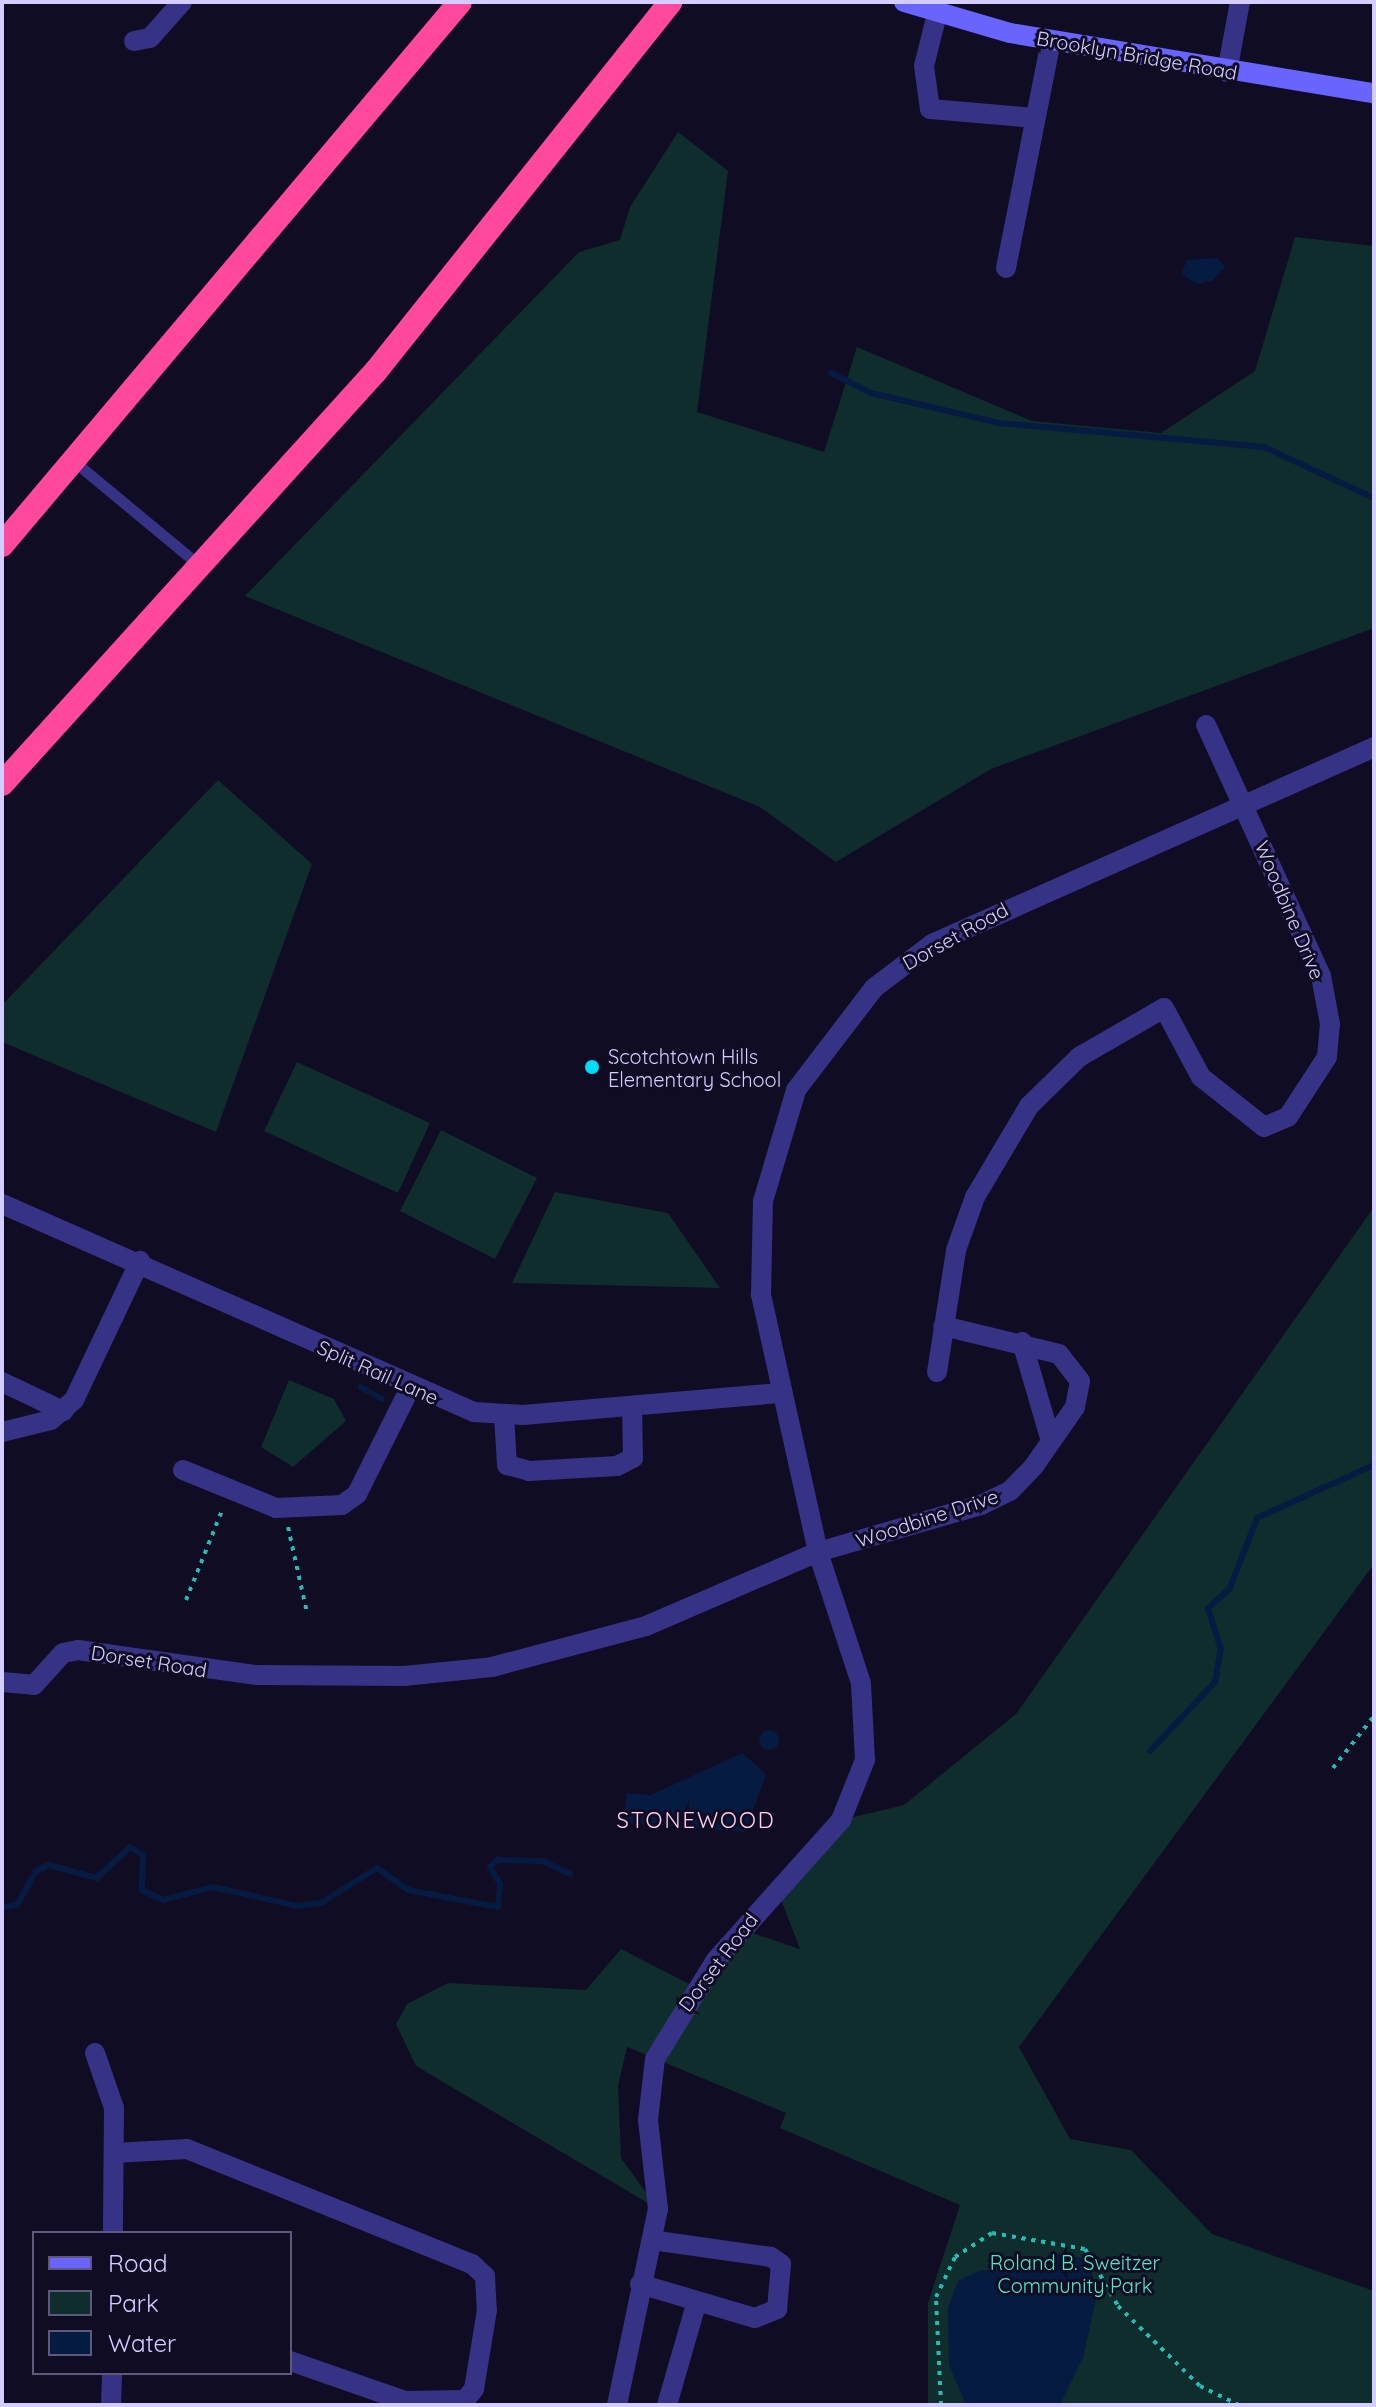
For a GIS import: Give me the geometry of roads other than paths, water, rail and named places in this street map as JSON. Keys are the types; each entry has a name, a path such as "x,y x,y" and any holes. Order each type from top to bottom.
{"highway":[{"path":"2,545 76,463 460,2"},
{"path":"2,784 204,569 376,371 671,2"}],"street":[{"path":"134,41 150,38 182,2"},
{"name":"Brooklyn Bridge Road","path":"904,2 937,14 1051,40 1227,72 1374,93"},
{"path":"1227,72 1240,2"},
{"path":"937,14 924,66 930,109 1034,118"},
{"path":"1006,268 1051,40"},
{"path":"1206,725 1245,805"},
{"name":"Dorset Road","path":"617,2405 640,2284 652,2240 658,2194 648,2097 655,2059 724,1949 841,1820 862,1774 866,1703 818,1552 780,1393 761,1294 763,1201 796,1090 839,1025 895,969 932,944 1374,747"},
{"name":"Woodbine Drive","path":"818,1552 997,1499 1021,1482 1075,1407 1078,1373 1059,1354 1022,1342 966,1337 943,1326 956,1250 989,1166 1049,1083 1117,1030 1164,1008 1201,1077 1264,1127 1288,1117 1306,1094 1331,1041 1328,1004 1245,805"},
{"name":"Split Rail Lane","path":"2,1204 140,1261 410,1388 504,1415 780,1393"},
{"path":"2,1432 24,1431 63,1411 140,1261"},
{"path":"937,1372 943,1326"},
{"path":"1022,1342 1051,1441"},
{"path":"2,1382 63,1411"},
{"path":"183,1470 229,1495 285,1509 342,1505 357,1494 410,1388"},
{"path":"504,1415 507,1465 529,1471 617,1466 633,1458 632,1407"},
{"name":"Dorset Road","path":"2,1682 34,1685 70,1650 257,1675 404,1676 492,1667 659,1622 818,1552"},
{"path":"95,2053 114,2108 113,2231"},
{"path":"114,2153 187,2149 472,2264 485,2276 485,2323 474,2389 465,2400 405,2401 292,2362"},
{"path":"640,2284 697,2301 769,2316 781,2264 652,2240"},
{"path":"667,2405 697,2301"},
{"path":"111,2405 112,2375"}],"lane":[{"path":"76,463 204,569"}],"water":[{"path":"1217,258 1225,267 1212,281 1198,284 1181,274 1187,260"},
{"path":"769,1730 776,1733 779,1740 776,1747 769,1750 762,1747 759,1740 762,1733"},
{"path":"742,1753 766,1774 745,1832 623,1823 627,1793 651,1795"},
{"path":"1051,2253 1086,2259 1098,2290 1083,2358 1060,2405 966,2405 949,2365 948,2308 958,2281 981,2270 1028,2272"}],"waterway":[{"path":"831,373 871,393 999,423 1264,447 1374,498"},
{"path":"361,1387 382,1399"},
{"path":"1150,1751 1215,1682 1221,1649 1208,1608 1230,1588 1257,1518 1374,1465"},
{"path":"2,1907 17,1905 35,1872 49,1865 97,1878 130,1847 143,1855 142,1890 163,1900 213,1887 297,1906 321,1903 377,1868 408,1890 498,1907 500,1884 490,1867 498,1860 543,1861 570,1874"}],"place":[{"name":"Scotchtown Hills Elementary School","path":"592,1067"}],"district":[{"name":"STONEWOOD","path":"696,1821"}],"park label":[{"name":"Roland B. Sweitzer Community Park","path":"1075,2274"}]}
